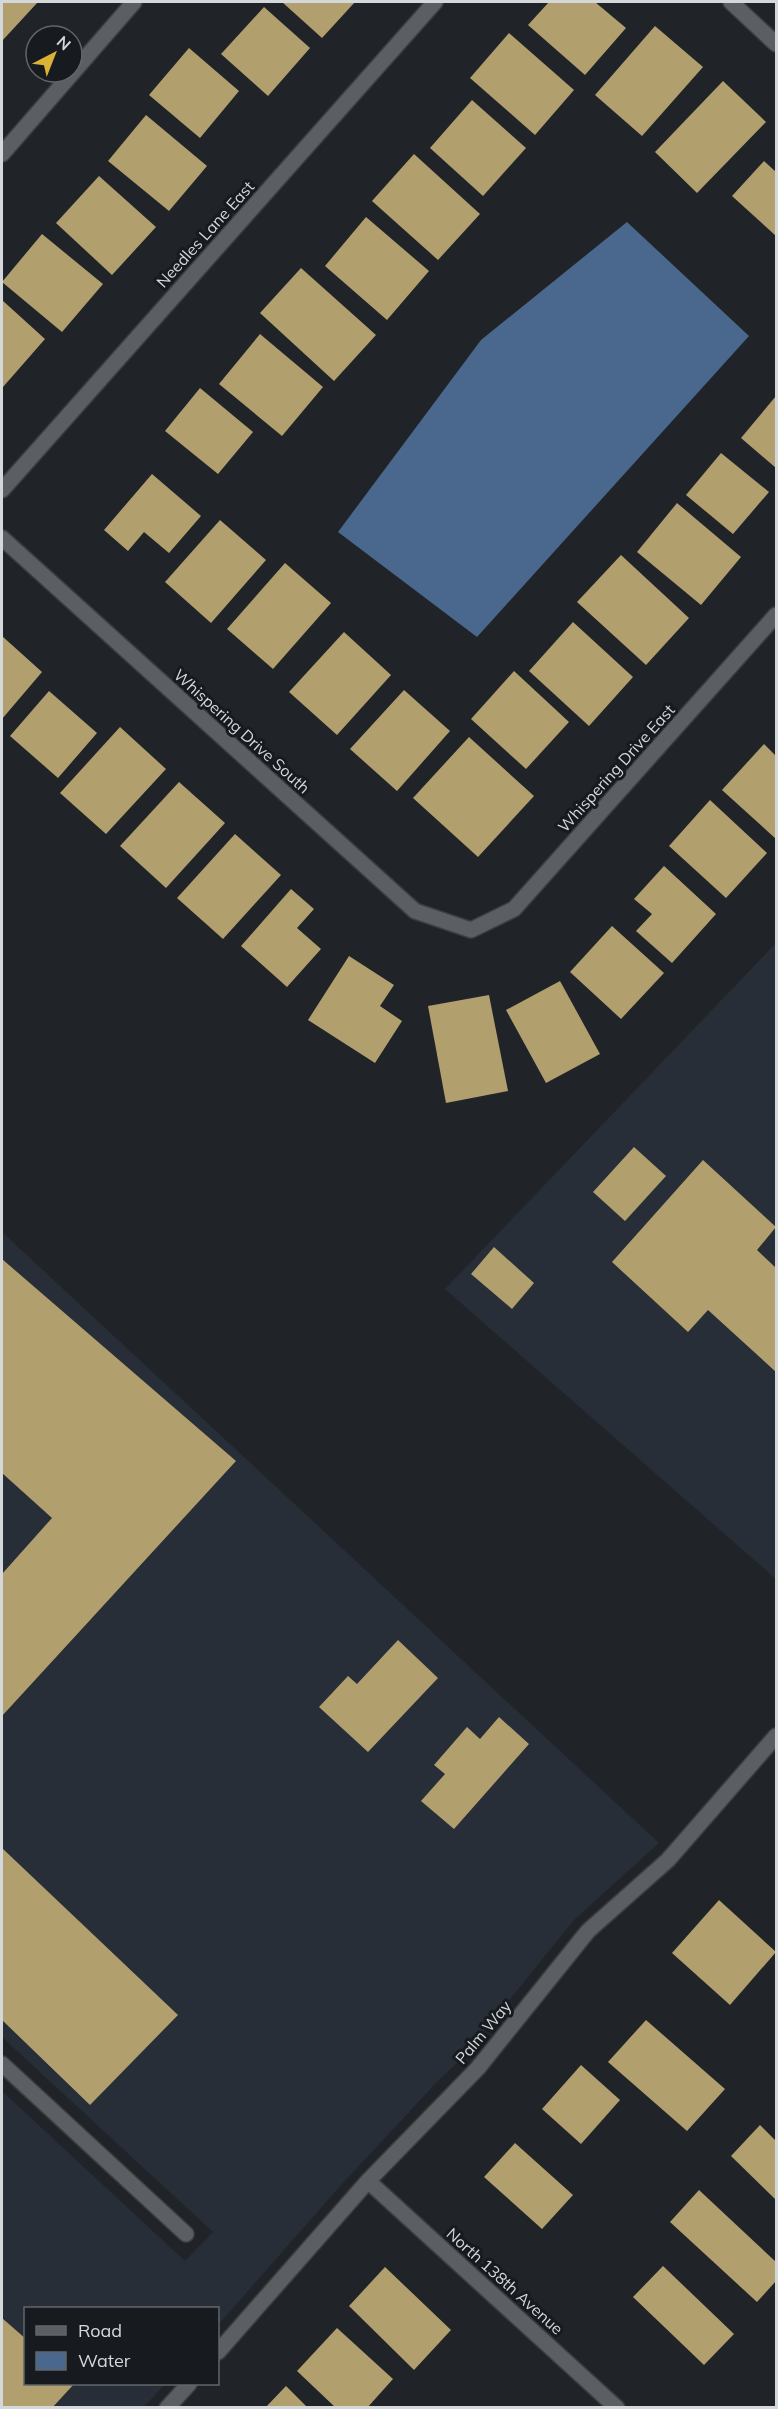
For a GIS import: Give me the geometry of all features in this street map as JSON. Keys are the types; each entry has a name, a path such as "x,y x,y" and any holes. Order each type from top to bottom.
{"street":[{"name":"Needles Lane East","path":"2,490 435,2"},
{"path":"731,2 777,44"},
{"path":"2,154 130,3"},
{"name":"Whispering Drive South","path":"2,538 415,911 471,930"},
{"name":"Whispering Drive East","path":"471,930 514,909 777,615"},
{"name":"Palm Way","path":"219,2351 368,2181 478,2068 588,1931 668,1860 777,1736"},
{"path":"2,2064 186,2234"},
{"name":"North 138th Avenue","path":"368,2181 617,2408"},
{"path":"167,2408 188,2385"}],"shaded area":[{"path":"776,943 776,1579 445,1289"},
{"path":"2,1232 659,1843 574,1920 464,2056 342,2184 219,2324 219,2307 24,2307 24,2385 164,2385 144,2407 2,2407 2,2091 185,2261 213,2232 2,2037"}],"water":[{"path":"627,222 749,336 477,637 338,532 481,340"}],"building":[{"path":"2,2 38,2 2,41"},
{"path":"282,2 355,2 322,38"},
{"path":"549,2 595,2 626,28 585,75 528,25"},
{"path":"264,7 310,48 268,96 221,54"},
{"path":"655,26 703,67 642,136 595,95"},
{"path":"509,33 574,90 535,135 470,78"},
{"path":"189,48 239,91 200,138 149,95"},
{"path":"723,81 766,122 697,193 655,152"},
{"path":"472,100 526,148 483,196 430,148"},
{"path":"146,115 207,166 169,211 108,161"},
{"path":"414,154 480,214 438,260 372,201"},
{"path":"764,161 776,172 776,236 732,196"},
{"path":"99,176 156,227 112,275 56,223"},
{"path":"366,217 429,271 387,320 325,266"},
{"path":"42,234 103,284 62,332 2,282"},
{"path":"301,268 376,335 334,381 260,313"},
{"path":"2,300 45,339 3,387 2,385"},
{"path":"260,334 323,387 282,436 219,384"},
{"path":"200,388 253,432 218,474 165,431"},
{"path":"776,396 776,468 741,438"},
{"path":"721,453 769,492 733,534 686,495"},
{"path":"152,474 201,516 169,553 144,532 128,551 104,530"},
{"path":"677,503 741,557 701,605 637,552"},
{"path":"220,520 266,560 211,623 165,582"},
{"path":"621,555 689,618 646,665 577,602"},
{"path":"285,563 331,603 273,669 227,629"},
{"path":"573,622 633,677 589,726 529,671"},
{"path":"344,632 391,675 337,735 289,692"},
{"path":"2,636 42,672 2,719"},
{"path":"514,671 569,722 526,769 471,719"},
{"path":"404,690 450,731 397,791 350,749"},
{"path":"49,691 97,733 58,778 10,736"},
{"path":"120,727 166,769 106,834 60,793"},
{"path":"469,737 534,796 478,857 413,798"},
{"path":"764,744 776,756 776,839 722,790"},
{"path":"179,782 225,823 166,888 120,846"},
{"path":"710,800 767,853 726,898 669,846"},
{"path":"235,834 281,875 223,939 177,898"},
{"path":"664,866 716,914 672,963 636,931 652,914 634,899"},
{"path":"291,889 314,909 297,928 321,949 287,987 241,946"},
{"path":"612,926 664,973 621,1019 570,972"},
{"path":"349,956 394,985 380,1006 402,1021 375,1063 308,1020"},
{"path":"560,981 600,1054 546,1083 506,1010"},
{"path":"489,995 508,1091 446,1103 428,1006"},
{"path":"634,1147 666,1176 625,1221 593,1192"},
{"path":"703,1160 776,1227 757,1250 776,1268 776,1372 708,1310 688,1332 612,1262"},
{"path":"494,1247 534,1283 512,1309 471,1274"},
{"path":"2,1259 236,1461 2,1716 2,1574 52,1518 2,1473"},
{"path":"398,1640 438,1678 368,1752 319,1707 348,1676 357,1684"},
{"path":"499,1717 529,1744 454,1829 421,1801 445,1774 434,1765 467,1727 480,1739"},
{"path":"2,1848 178,2015 90,2105 2,2020"},
{"path":"719,1900 776,1952 730,2005 672,1953"},
{"path":"646,2020 725,2089 687,2131 608,2062"},
{"path":"581,2065 620,2100 581,2144 542,2109"},
{"path":"760,2125 776,2141 776,2200 731,2156"},
{"path":"515,2143 573,2195 542,2229 484,2177"},
{"path":"699,2190 776,2262 776,2281 757,2302 670,2222"},
{"path":"663,2266 734,2334 704,2365 633,2297"},
{"path":"385,2267 451,2330 414,2370 349,2306"},
{"path":"2,2318 24,2337 24,2385 73,2385 52,2408 2,2408"},
{"path":"337,2328 393,2379 367,2408 336,2408 297,2371"},
{"path":"286,2386 308,2408 265,2408"}]}
